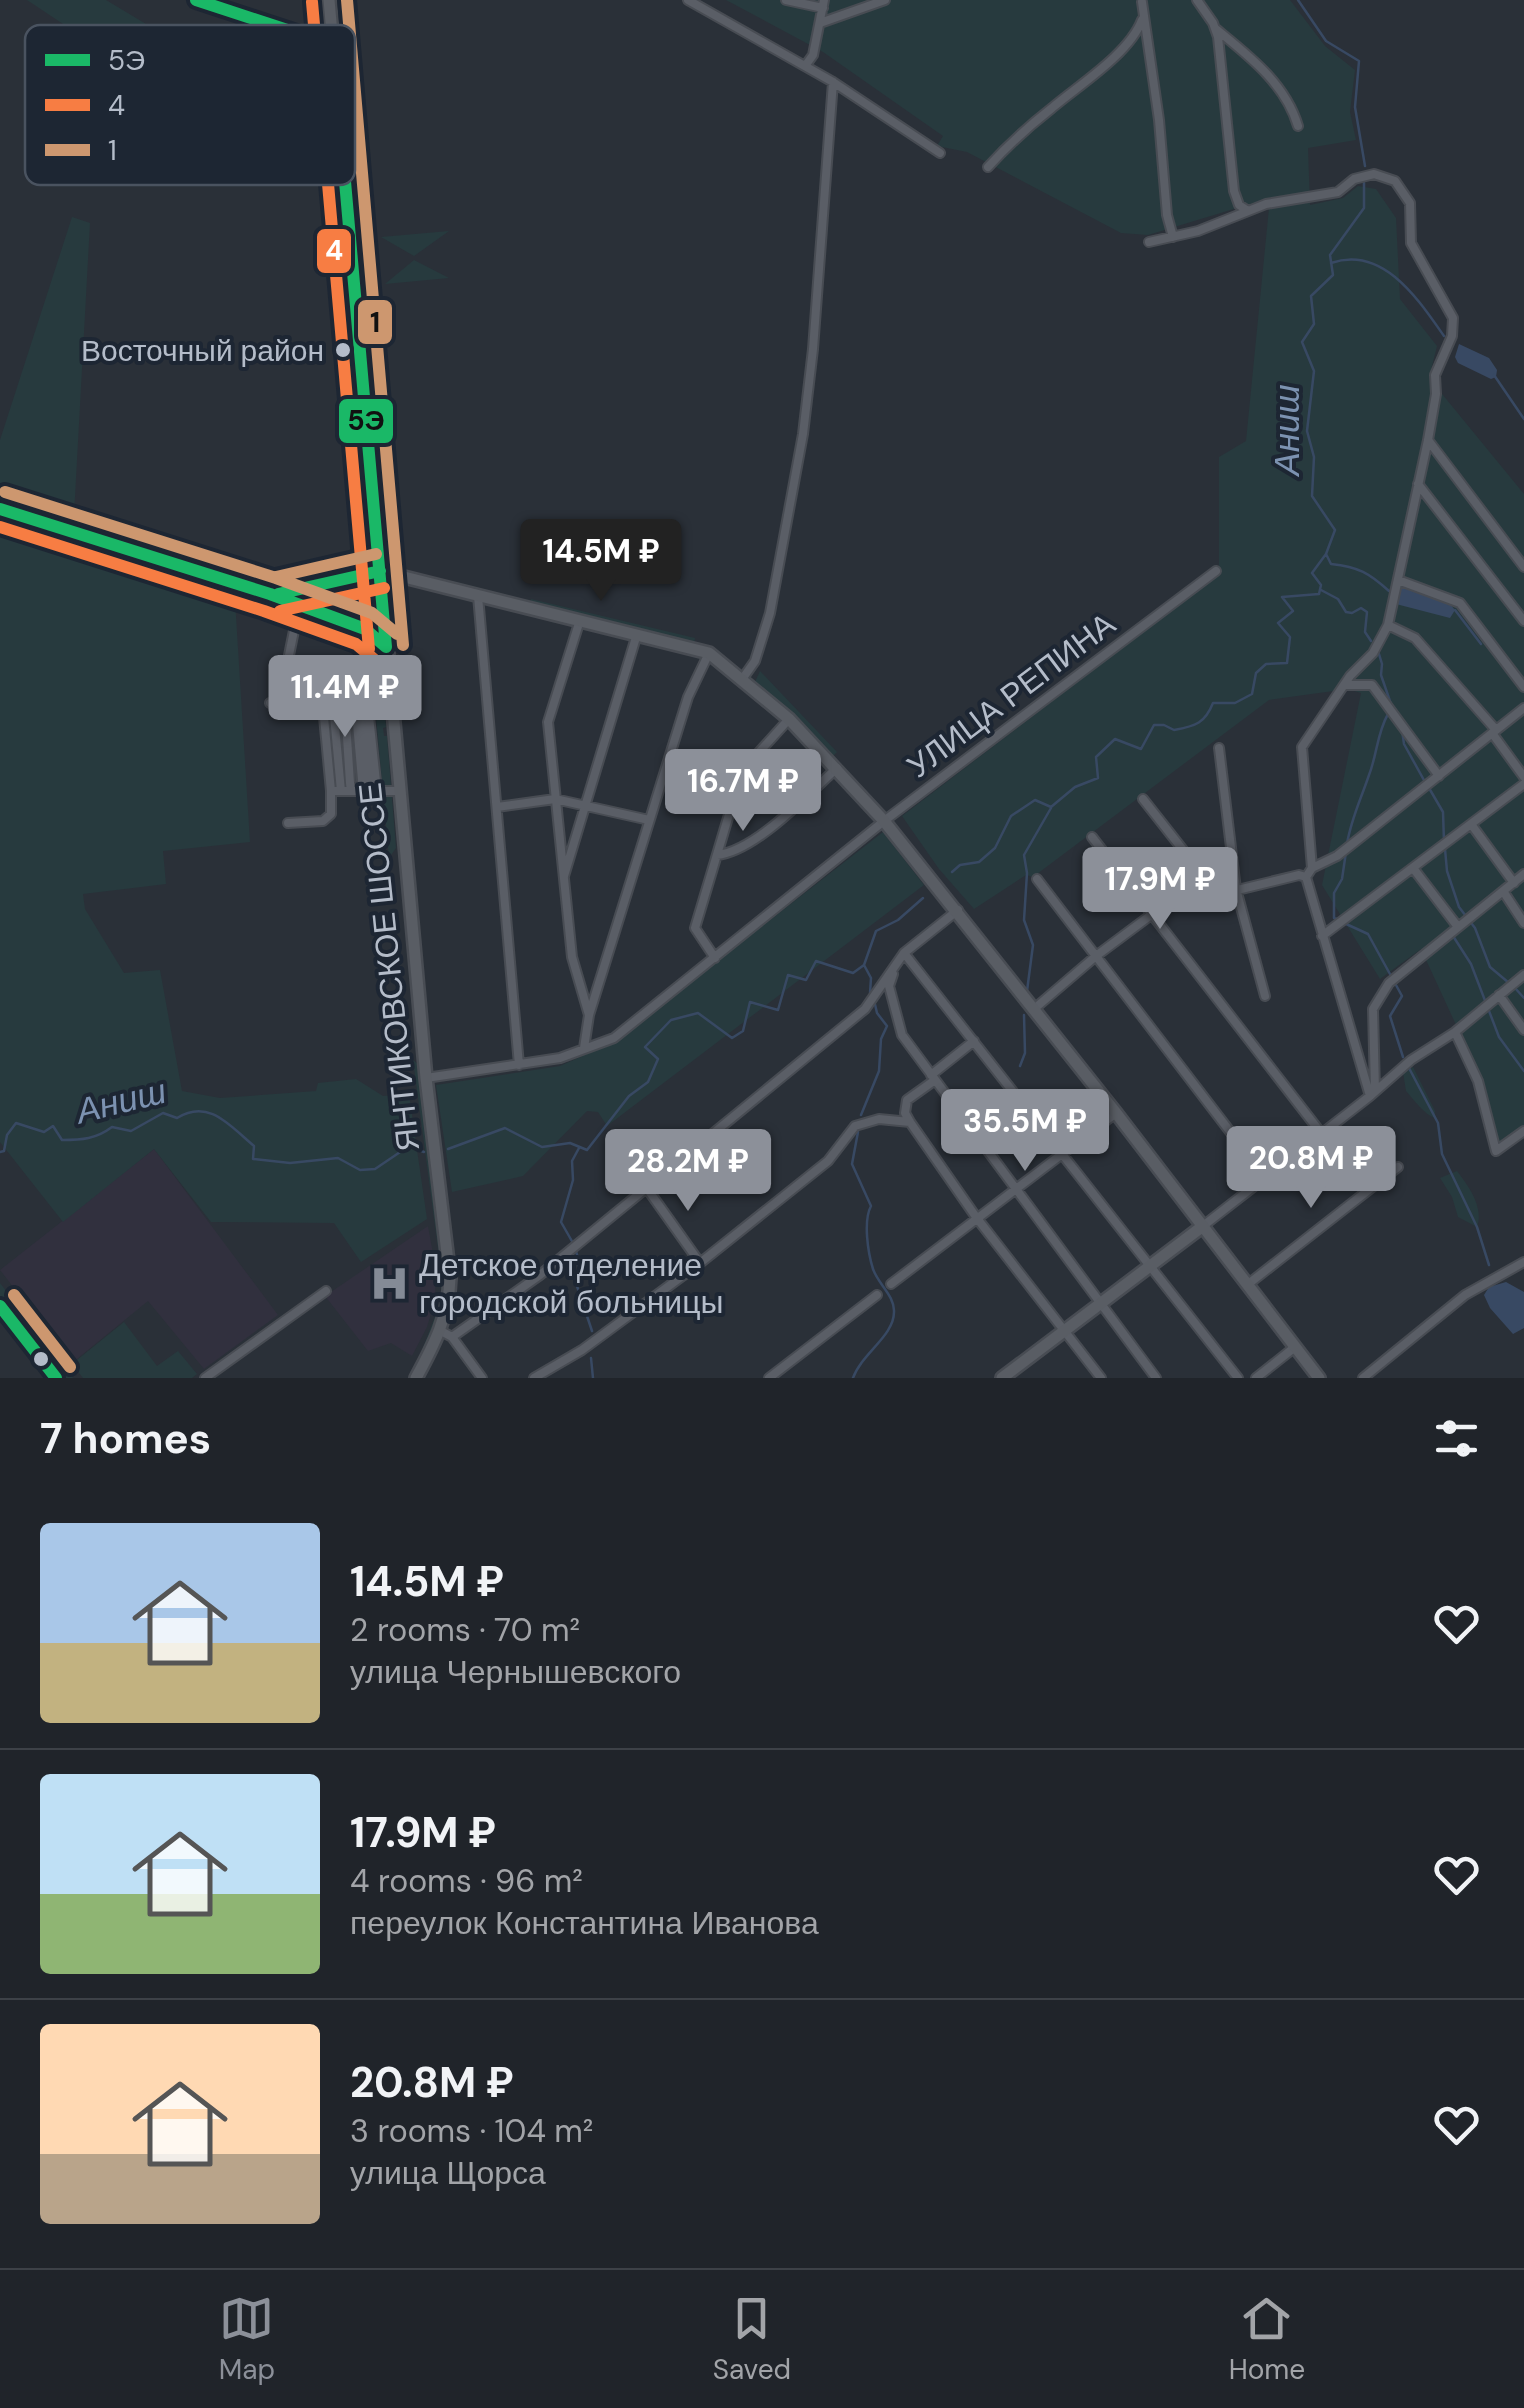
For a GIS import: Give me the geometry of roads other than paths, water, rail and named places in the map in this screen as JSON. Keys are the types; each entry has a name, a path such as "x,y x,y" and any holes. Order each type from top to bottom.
{"street":[{"path":"196,0 272,25"},
{"name":"ЯНТИКОВСКОЕ ШОССЕ","path":"329,0 331,25"},
{"path":"688,0 833,82 940,153"},
{"path":"786,0 824,4 814,54 806,66"},
{"path":"820,24 884,0"},
{"path":"1197,0 1216,29 1268,74 1290,103 1298,126"},
{"path":"1142,2 1160,120 1167,216 1173,237"},
{"path":"988,168 1016,139 1108,61 1138,30 1144,16"},
{"path":"1216,29 1234,190 1239,204 1248,211"},
{"path":"743,678 755,661 770,613 803,434 833,82"},
{"path":"1149,242 1198,231 1287,199 1338,192 1358,177 1374,174 1396,181 1410,203 1410,243 1453,318 1452,336 1435,374 1436,394 1428,440 1388,625 1372,653 1344,684 1302,747 1312,868"},
{"name":"ЯНТИКОВСКОЕ ШОССЕ","path":"346,185 426,1078 450,1278 447,1334 416,1378"},
{"path":"1428,440 1524,567"},
{"path":"1418,484 1524,621"},
{"path":"0,509 270,594 301,598 366,629 386,647"},
{"path":"301,598 344,579 380,571 710,653 743,678 838,767 884,820 1116,1112 1320,1378"},
{"name":"УЛИЦА РЕПИНА","path":"426,1078 560,1058 614,1038 884,820 1216,571"},
{"path":"344,579 341,600 345,622"},
{"path":"1398,580 1460,603 1524,688"},
{"path":"478,594 519,1065"},
{"path":"284,675 301,598"},
{"path":"580,620 548,722 572,957 589,1015"},
{"path":"366,629 384,621"},
{"path":"1322,936 1524,781 1494,732 1416,638 1388,625"},
{"path":"563,880 637,634"},
{"path":"584,1048 589,1015 688,697 710,653"},
{"path":"288,823 323,821 331,814 352,740 390,684"},
{"path":"1344,684 1372,686 1438,776"},
{"path":"270,703 352,740 400,791"},
{"path":"1306,876 1312,868 1337,856 1524,708"},
{"path":"715,958 695,928 742,770 789,719"},
{"path":"1219,748 1236,889 1265,996"},
{"path":"717,856 736,850 783,816 838,767"},
{"path":"496,807 555,800 649,820"},
{"path":"1143,800 1209,882 1214,895"},
{"path":"1471,824 1514,882"},
{"path":"1092,837 1321,1134"},
{"path":"1413,868 1458,927"},
{"path":"1372,1094 1373,1009 1389,982 1524,874"},
{"path":"1034,1009 1160,909 1306,876"},
{"path":"1306,876 1372,1094"},
{"path":"1037,879 1264,1176"},
{"path":"1503,891 1524,923"},
{"path":"482,1378 447,1334 540,1276 864,1009 904,953 958,910"},
{"path":"904,953 1238,1378"},
{"path":"896,964 889,986 902,1035 1156,1378"},
{"path":"1002,1378 1524,975"},
{"path":"1500,995 1524,1030"},
{"path":"1455,1032 1478,1081 1496,1151 1524,1131"},
{"path":"974,1042 906,1100 905,1113 976,1217 1101,1378"},
{"path":"891,1284 1116,1112"},
{"path":"534,1378 582,1350 700,1263 828,1161 856,1126 879,1119 910,1122"},
{"path":"1247,1285 1398,1167"},
{"path":"646,1187 700,1263"},
{"path":"1363,1378 1465,1295 1524,1262"},
{"path":"205,1378 326,1291"},
{"path":"770,1378 877,1295"},
{"path":"0,1306 56,1378"},
{"path":"1256,1378 1296,1347"}],"water":[{"path":"1459,344 1489,358 1497,370 1496,377 1491,379 1458,363 1455,357"},
{"path":"1399,585 1449,603 1455,610 1450,618 1396,604"},
{"path":"1506,1282 1524,1292 1524,1328 1513,1334 1484,1295 1489,1287"}],"waterway":[{"name":"Аниш","path":"1298,0 1326,41 1359,61 1355,107 1365,166"},
{"name":"Аниш","path":"952,872 960,865 979,862 995,848 1011,816 1035,800 1051,807 1075,787 1098,778 1096,757 1115,739 1141,749 1154,725 1174,730 1194,725 1207,715 1213,703 1235,703 1252,694 1256,673 1266,664 1287,663 1290,637 1278,623 1293,611 1282,597 1319,594 1321,585 1312,573 1326,554 1335,530 1312,496 1314,457 1307,431 1314,371 1302,342 1314,324 1311,296 1333,275 1330,255 1364,208 1364,183"},
{"path":"1331,263 1350,259 1383,268 1411,292 1444,336"},
{"path":"1494,375 1524,419"},
{"path":"1326,554 1331,564 1363,572 1389,591"},
{"path":"1321,590 1338,599 1346,612 1361,608 1367,612 1365,632 1371,641"},
{"path":"1455,610 1481,644"},
{"path":"1379,654 1381,675 1392,707"},
{"path":"1347,844 1388,714"},
{"path":"1402,730 1404,744 1425,782"},
{"path":"1429,788 1443,812 1444,842"},
{"path":"1027,991 1033,945 1024,920 1024,855 1051,808"},
{"path":"1445,849 1447,871 1459,907 1475,928 1490,967 1509,983"},
{"path":"1337,919 1334,893 1342,879 1346,852"},
{"name":"Аниш","path":"448,1149 505,1128 542,1147 570,1143 587,1150 629,1096 648,1082 658,1059 645,1047 671,1020 698,1013 732,1038 743,1031 750,1002 778,1010 788,975 806,980 816,961 853,973 864,965 876,931 898,920 923,898"},
{"path":"1344,923 1368,934 1402,996 1390,1016 1403,1057"},
{"path":"1453,936 1471,964 1499,1037 1524,1071"},
{"path":"864,965 871,978 870,993"},
{"path":"1515,988 1524,998"},
{"path":"861,1115 879,1071 881,1039 887,1026 877,1013 874,1000"},
{"path":"1020,1066 1025,1053 1024,1015"},
{"path":"1409,1068 1438,1123 1442,1154 1477,1227 1489,1265"},
{"name":"Аниш","path":"0,1152 4,1151 7,1135 16,1123 44,1132 53,1126 62,1140 76,1140 112,1127 131,1131 163,1113 177,1118 199,1111 228,1123 254,1146 253,1159 290,1163 338,1158 360,1170 375,1169 409,1146 424,1152"},
{"path":"853,1378 889,1329 894,1312 869,1255 867,1228 871,1206 852,1164 858,1132"},
{"path":"573,1243 561,1222 573,1180 572,1161 579,1148"},
{"path":"576,1251 577,1286 592,1331"},
{"path":"591,1358 593,1378"}],"place":[{"name":"Восточный район","path":"343,350"},
{"name":"Детское отделение городской больницы","path":"389,1283"}]}
